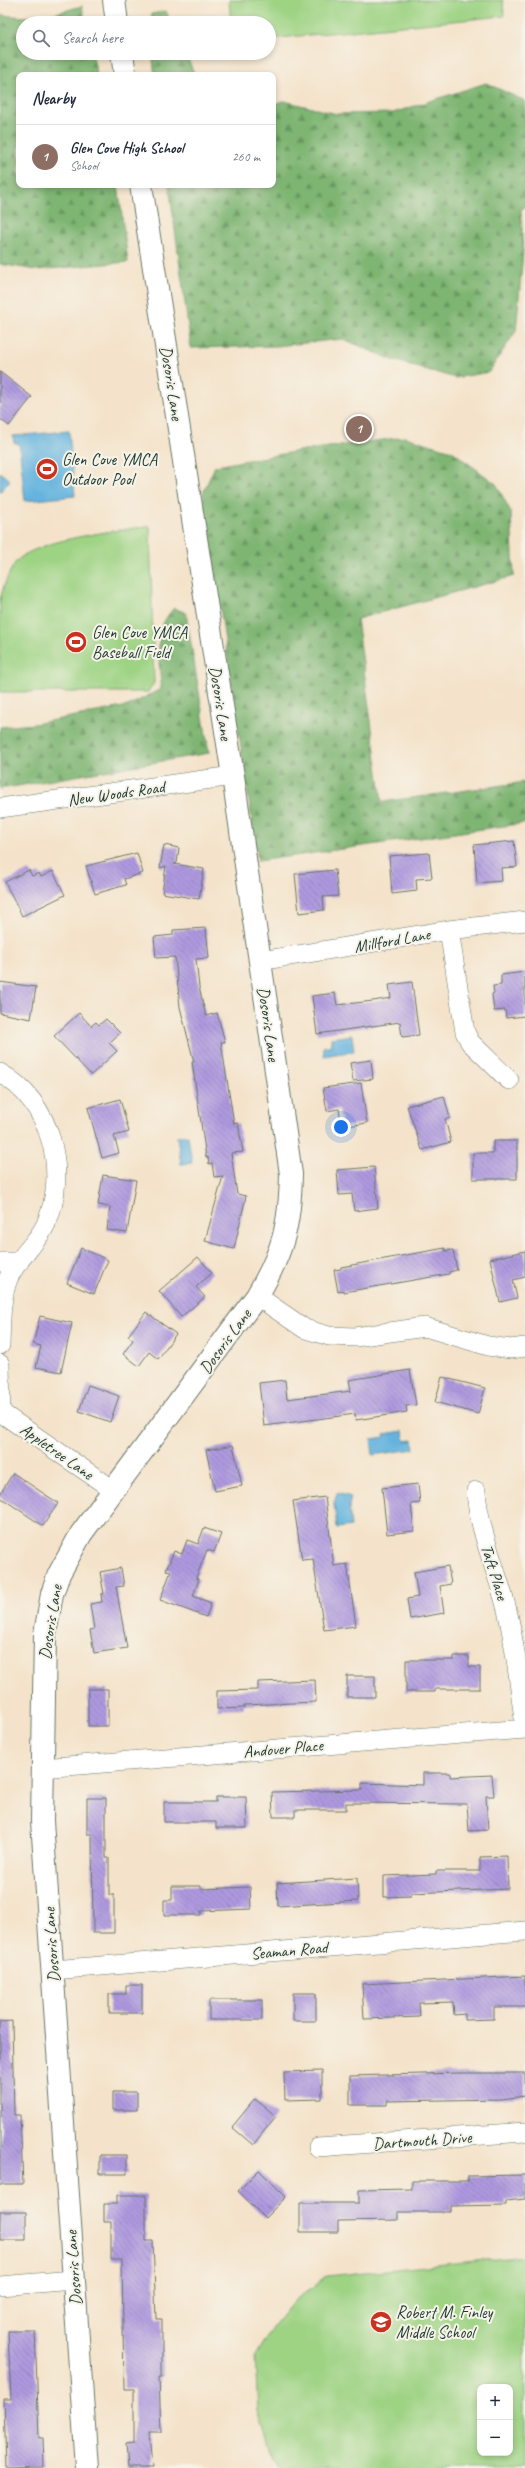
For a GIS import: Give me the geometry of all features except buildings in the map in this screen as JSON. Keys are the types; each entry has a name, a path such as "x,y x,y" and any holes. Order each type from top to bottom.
{"street":[{"path":"114,0 116,16"},
{"path":"123,60 125,72"},
{"name":"Dosoris Lane","path":"87,2468 42,1821 43,1660 45,1634 52,1594 59,1574 75,1544 257,1296 274,1268 286,1233 290,1203 291,1174 232,776 141,188"},
{"name":"New Woods Road","path":"0,808 232,776"},
{"name":"Millford Lane","path":"260,961 449,930 525,921"},
{"path":"449,930 464,1032 470,1042 510,1080"},
{"path":"0,1073 10,1078 36,1104 52,1140 56,1162 53,1204 46,1225 8,1279 2,1304 0,1345"},
{"path":"0,1262 19,1262"},
{"path":"257,1296 304,1329 329,1336 355,1337 426,1327 488,1346 511,1349 525,1347"},
{"path":"0,1364 1,1412"},
{"name":"Appletree Lane","path":"1,1412 114,1491"},
{"name":"Taft Place","path":"476,1491 478,1516 494,1562 507,1612 525,1725"},
{"name":"Andover Place","path":"42,1768 525,1728"},
{"name":"Seaman Road","path":"53,1970 525,1931"},
{"name":"Dartmouth Drive","path":"318,2148 525,2132"},
{"path":"0,2286 73,2280"}],"green space":[{"path":"229,0 503,0 504,16 276,38 276,16 230,16"},
{"path":"82,6 84,16 46,16"},
{"path":"166,11 168,16 152,16 152,14"},
{"path":"0,15 16,16 16,60 94,60 96,72 16,72 16,188 118,188 128,262 36,270 0,264"},
{"path":"153,60 188,60 194,72 155,72"},
{"path":"486,83 525,101 525,207 521,209 523,252 516,331 489,372 455,378 393,360 343,339 277,346 191,348 169,188 276,188 276,103 284,101 337,114 393,113"},
{"path":"405,437 452,451 496,484 511,512 514,576 357,619 382,802 525,782 525,823 258,861 203,493 215,466 299,451"},
{"name":"Glen Cove YMCA Baseball Field","path":"150,526 154,683 148,692 0,692 0,600 6,581 15,563 25,555 58,542 99,533"},
{"path":"174,608 186,613 209,753 0,789 0,727 34,724 128,706 161,689 158,646 162,627"},
{"name":"Robert M. Finley Middle School","path":"525,2256 525,2468 281,2468 273,2457 258,2411 255,2356 272,2328 294,2301 327,2276"}],"water":[{"name":"Glen Cove YMCA Outdoor Pool","path":"69,431 75,496 25,501 19,443 14,443 13,436"},
{"path":"0,472 10,480 0,492"},
{"path":"352,1035 354,1051 324,1056 323,1047 332,1045 331,1038"},
{"path":"188,1135 192,1163 181,1164 177,1136"},
{"path":"403,1431 405,1441 413,1440 414,1449 373,1455 371,1439 385,1437 384,1434"},
{"path":"337,1493 351,1497 349,1506 351,1526 337,1528 334,1504"}],"place":[{"name":"Glen Cove High School","path":"359,429"},
{"name":"Glen Cove YMCA Outdoor Pool","path":"47,469"},
{"name":"Glen Cove YMCA Baseball Field","path":"76,642"},
{"name":"Robert M. Finley Middle School","path":"381,2322"}]}
